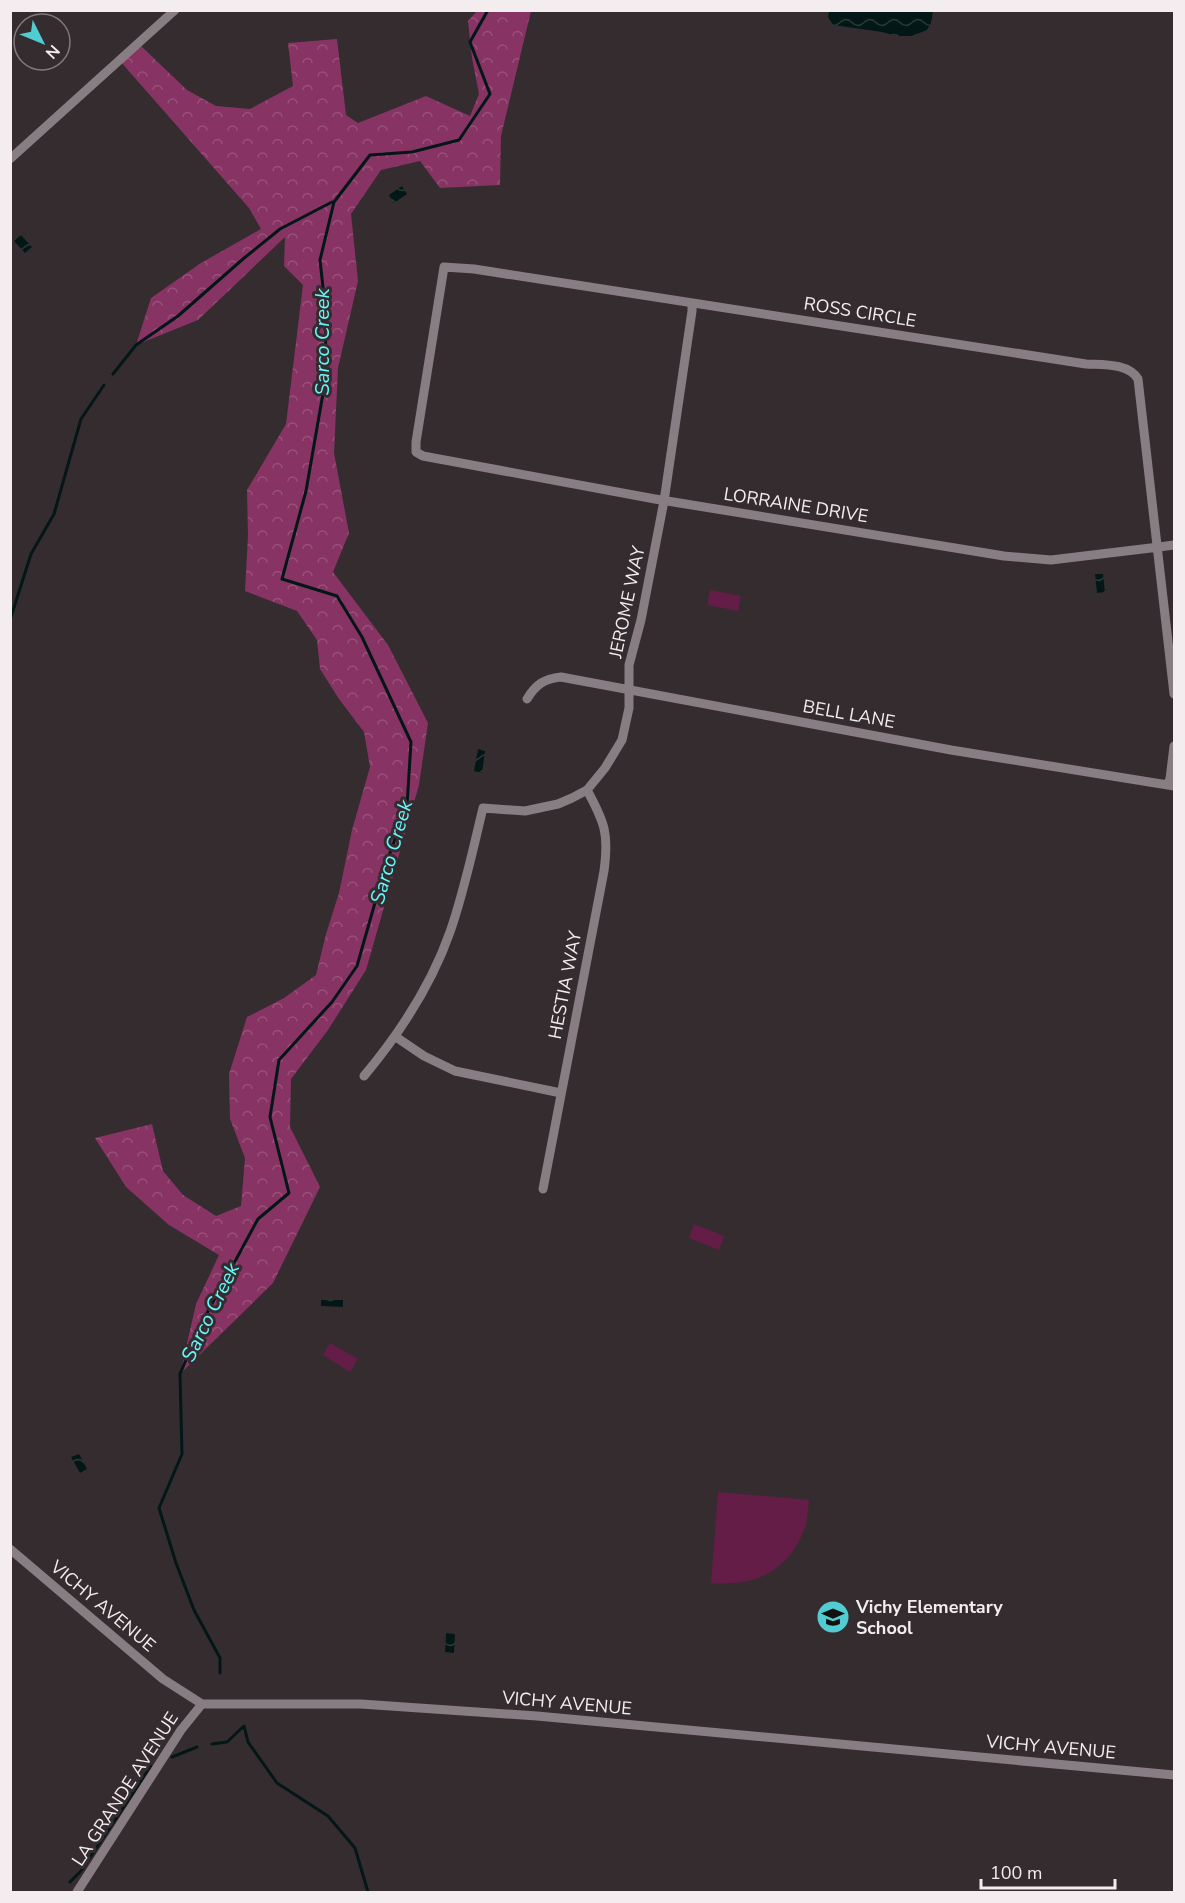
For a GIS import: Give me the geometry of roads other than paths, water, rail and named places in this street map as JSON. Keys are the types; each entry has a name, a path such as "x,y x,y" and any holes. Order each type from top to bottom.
{"street":[{"path":"10,159 175,10"},
{"name":"ROSS CIRCLE","path":"416,452 419,418 444,267 474,269 1127,369 1138,379 1174,694"},
{"name":"JEROME WAY","path":"396,1037 424,989 450,932 483,808 525,811 558,804 587,790 605,768 622,740 630,691 629,665 641,620 664,501 692,303"},
{"name":"LORRAINE DRIVE","path":"416,452 423,456 664,501 1016,557 1051,560 1174,545"},
{"name":"BELL LANE","path":"527,699 538,683 549,678 561,677 951,750 1171,786"},
{"path":"1171,786 1174,746"},
{"name":"HESTIA WAY","path":"543,1189 607,847 604,824 587,790"},
{"path":"364,1076 396,1037 424,1056 455,1071 561,1094"},
{"name":"VICHY AVENUE","path":"10,1549 163,1679 202,1704 361,1704 529,1715 1174,1775"},
{"name":"LA GRANDE AVENUE","path":"77,1893 181,1731 202,1704"}],"water":[{"path":"829,10 933,11 927,30 912,36 896,36 833,25 828,17"},
{"path":"402,186 407,194 394,203 389,195"},
{"path":"21,235 32,247 25,253 14,241"},
{"path":"1095,574 1103,574 1105,592 1097,593"},
{"path":"478,749 485,751 482,773 474,771"},
{"path":"321,1300 343,1300 343,1307 321,1306"},
{"path":"79,1454 87,1469 80,1473 71,1457"},
{"path":"446,1633 455,1634 454,1653 445,1652"}],"waterway":[{"name":"Sarco Creek","path":"220,1673 220,1658 194,1610 159,1508 182,1454 180,1374 201,1324 258,1219 289,1193 270,1117 279,1060 332,1002 357,966 386,864 407,806 411,742 362,637 337,596 282,579 306,491 325,382 326,315 320,260 334,202 370,155 412,152 459,140 490,94 470,42 488,10"},
{"path":"113,374 136,345 178,316 280,229 332,202"},
{"path":"10,620 31,554 54,514 81,419 104,385"},
{"name":"Sarco Creek","path":"212,1744 227,1742 244,1726 248,1742 277,1783 328,1816 355,1848 368,1892"},
{"path":"172,1757 197,1747"},
{"path":"70,1882 81,1871 151,1766"}],"place":[{"name":"Vichy Elementary School","path":"833,1617"}]}
